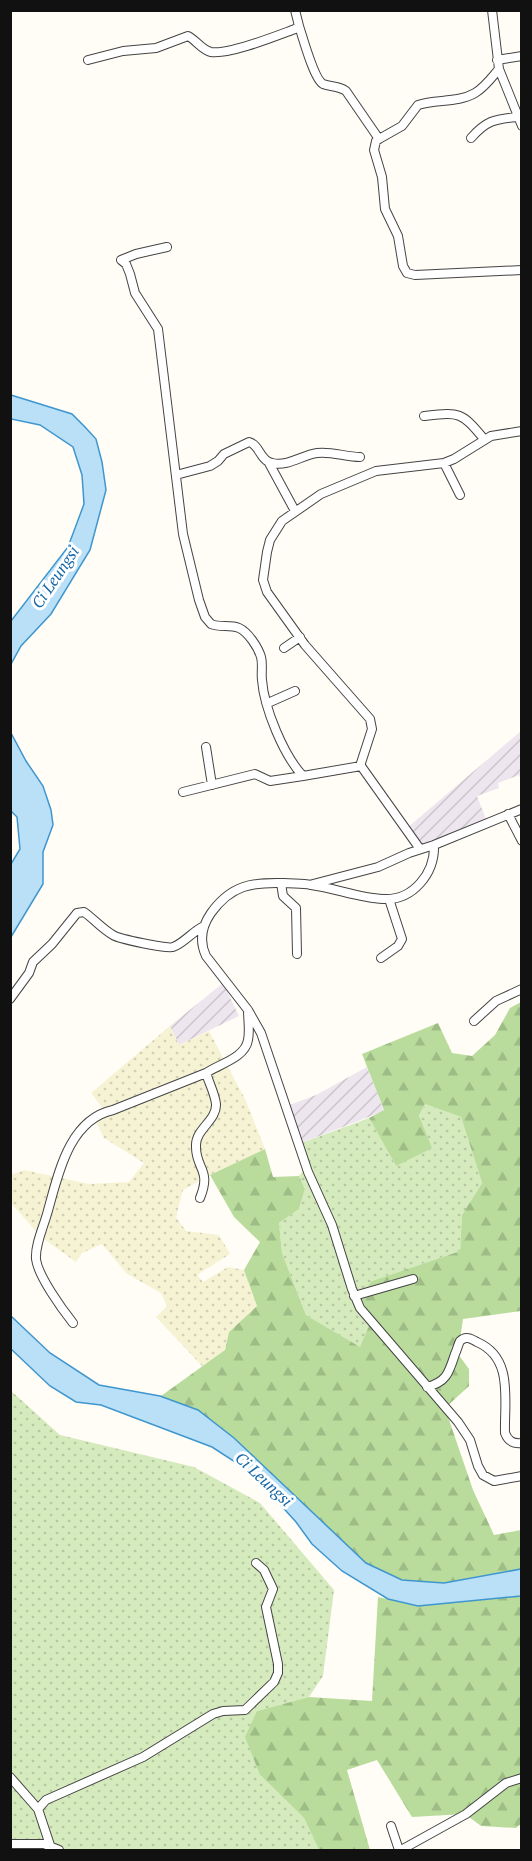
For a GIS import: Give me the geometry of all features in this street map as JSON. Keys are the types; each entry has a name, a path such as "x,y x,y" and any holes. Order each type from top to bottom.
{"street":[{"path":"295,10 317,78 325,84 341,87 346,91 379,139"},
{"path":"492,10 498,64 522,126"},
{"path":"88,60 123,51 156,48 188,36 206,50 221,52 261,41 299,26"},
{"path":"522,56 498,64 483,87 474,94 418,105 402,126 376,141 374,150 382,177 385,209 398,236 403,266 407,273 415,275 522,270"},
{"path":"471,138 478,129 490,121 517,117"},
{"path":"167,247 136,254 122,260 132,278 135,293 158,329 183,534 201,608 212,624 238,627 250,639 260,655 261,680 276,733 291,761 303,776"},
{"path":"424,416 452,413 458,415 469,421 484,439"},
{"path":"420,849 361,766 372,722 300,637 267,592 263,580 264,562 270,540 282,521 321,494 376,471 444,463 484,439 504,432 522,431"},
{"path":"176,475 215,463 225,454 249,442 255,445 269,463 296,511"},
{"path":"269,463 282,464 316,453 360,457"},
{"path":"444,463 460,495"},
{"path":"284,648 300,637"},
{"path":"267,704 295,691"},
{"path":"206,747 212,785"},
{"path":"183,792 255,774 270,781 361,766"},
{"path":"312,885 378,867 522,809"},
{"path":"508,814 522,841"},
{"path":"434,845 434,858 425,878 403,895 389,899 381,900 312,885 281,883 255,883 234,891 215,908 204,926 202,944 206,956 249,1010 261,1033 308,1172 338,1241 354,1296 360,1308 427,1388 452,1414 465,1432 483,1474 494,1481 522,1476"},
{"path":"281,883 283,896 296,908 297,954"},
{"path":"381,958 398,946 402,939 389,899"},
{"path":"10,999 29,973 33,962 52,944 77,912 84,912 99,926 118,938 164,948 175,946 193,931 204,926"},
{"path":"474,1021 496,1001 522,989"},
{"path":"73,1323 39,1270 36,1255 69,1147 83,1126 94,1116 206,1073 238,1055 249,1039 249,1010"},
{"path":"200,1198 205,1180 196,1142 216,1106 206,1073"},
{"path":"354,1296 413,1279"},
{"path":"427,1388 440,1384 446,1378 459,1344 464,1339 470,1338 487,1346 498,1360 504,1375 505,1433 511,1442 522,1443"},
{"path":"38,1809 46,1800 143,1757 213,1714 245,1710 274,1682 278,1673 278,1664 266,1606 273,1589 264,1570 256,1563"},
{"path":"10,1777 38,1809 50,1845"},
{"path":"391,1826 400,1851 466,1814 506,1783 522,1778"},
{"path":"10,1844 38,1843 50,1845 59,1851"}],"shaded area":[{"path":"521,731 521,781 519,775 498,783 499,788 477,796 486,819 430,845 419,844 407,828"},
{"path":"223,983 239,1016 179,1045 170,1026"},
{"path":"170,1026 179,1045 209,1031 246,1101 265,1149 183,1190 176,1217 186,1231 219,1235 230,1254 197,1275 203,1282 228,1267 244,1270 257,1306 229,1332 225,1350 203,1367 156,1317 167,1306 161,1293 127,1274 102,1244 82,1253 76,1262 41,1237 11,1203 10,1175 24,1170 89,1184 129,1182 144,1163 104,1138 95,1120 109,1116 91,1093"},
{"path":"367,1067 384,1111 296,1145 287,1106 316,1095"}],"green space":[{"path":"521,1002 521,1311 463,1319 458,1354 469,1369 469,1386 445,1408 473,1490 494,1535 521,1530 521,1569 444,1583 402,1580 366,1563 234,1438 198,1410 161,1396 225,1350 229,1332 257,1306 244,1270 260,1242 234,1217 210,1175 265,1149 273,1177 299,1176 305,1189 299,1209 279,1223 282,1253 306,1315 360,1347 372,1319 360,1296 372,1281 460,1251 462,1215 482,1183 461,1117 425,1104 419,1116 432,1148 396,1166 369,1118 384,1110 362,1054 438,1023 452,1053 472,1056 495,1035 510,1008"},
{"path":"425,1104 461,1117 482,1183 462,1215 460,1251 372,1281 372,1319 361,1348 306,1315 282,1253 279,1223 299,1209 305,1189 299,1176 303,1171 296,1145 369,1118 396,1166"},
{"path":"10,1390 60,1435 194,1467 260,1503 334,1590 323,1676 309,1697 257,1711 260,1775 304,1818 319,1850 11,1850"},
{"path":"521,1596 522,1823 516,1828 481,1826 465,1814 412,1817 377,1760 347,1770 370,1850 319,1850 304,1818 260,1775 245,1737 257,1711 309,1697 372,1701 378,1597 418,1606"}],"water":[{"name":"Ci Leungsi","path":"11,395 72,414 96,439 106,490 90,550 51,614 21,646 11,664 11,621 68,547 84,504 82,475 73,447 40,425 11,419"},
{"path":"11,733 43,786 53,825 43,852 43,884 11,937 11,864 20,849 17,817 11,811"},
{"name":"Ci Leungsi","path":"11,1316 50,1353 99,1385 160,1396 198,1410 234,1438 366,1563 402,1580 444,1583 521,1569 521,1596 418,1606 388,1599 342,1571 312,1544 296,1522 243,1467 212,1447 101,1405 76,1402 50,1386 11,1349"}]}
